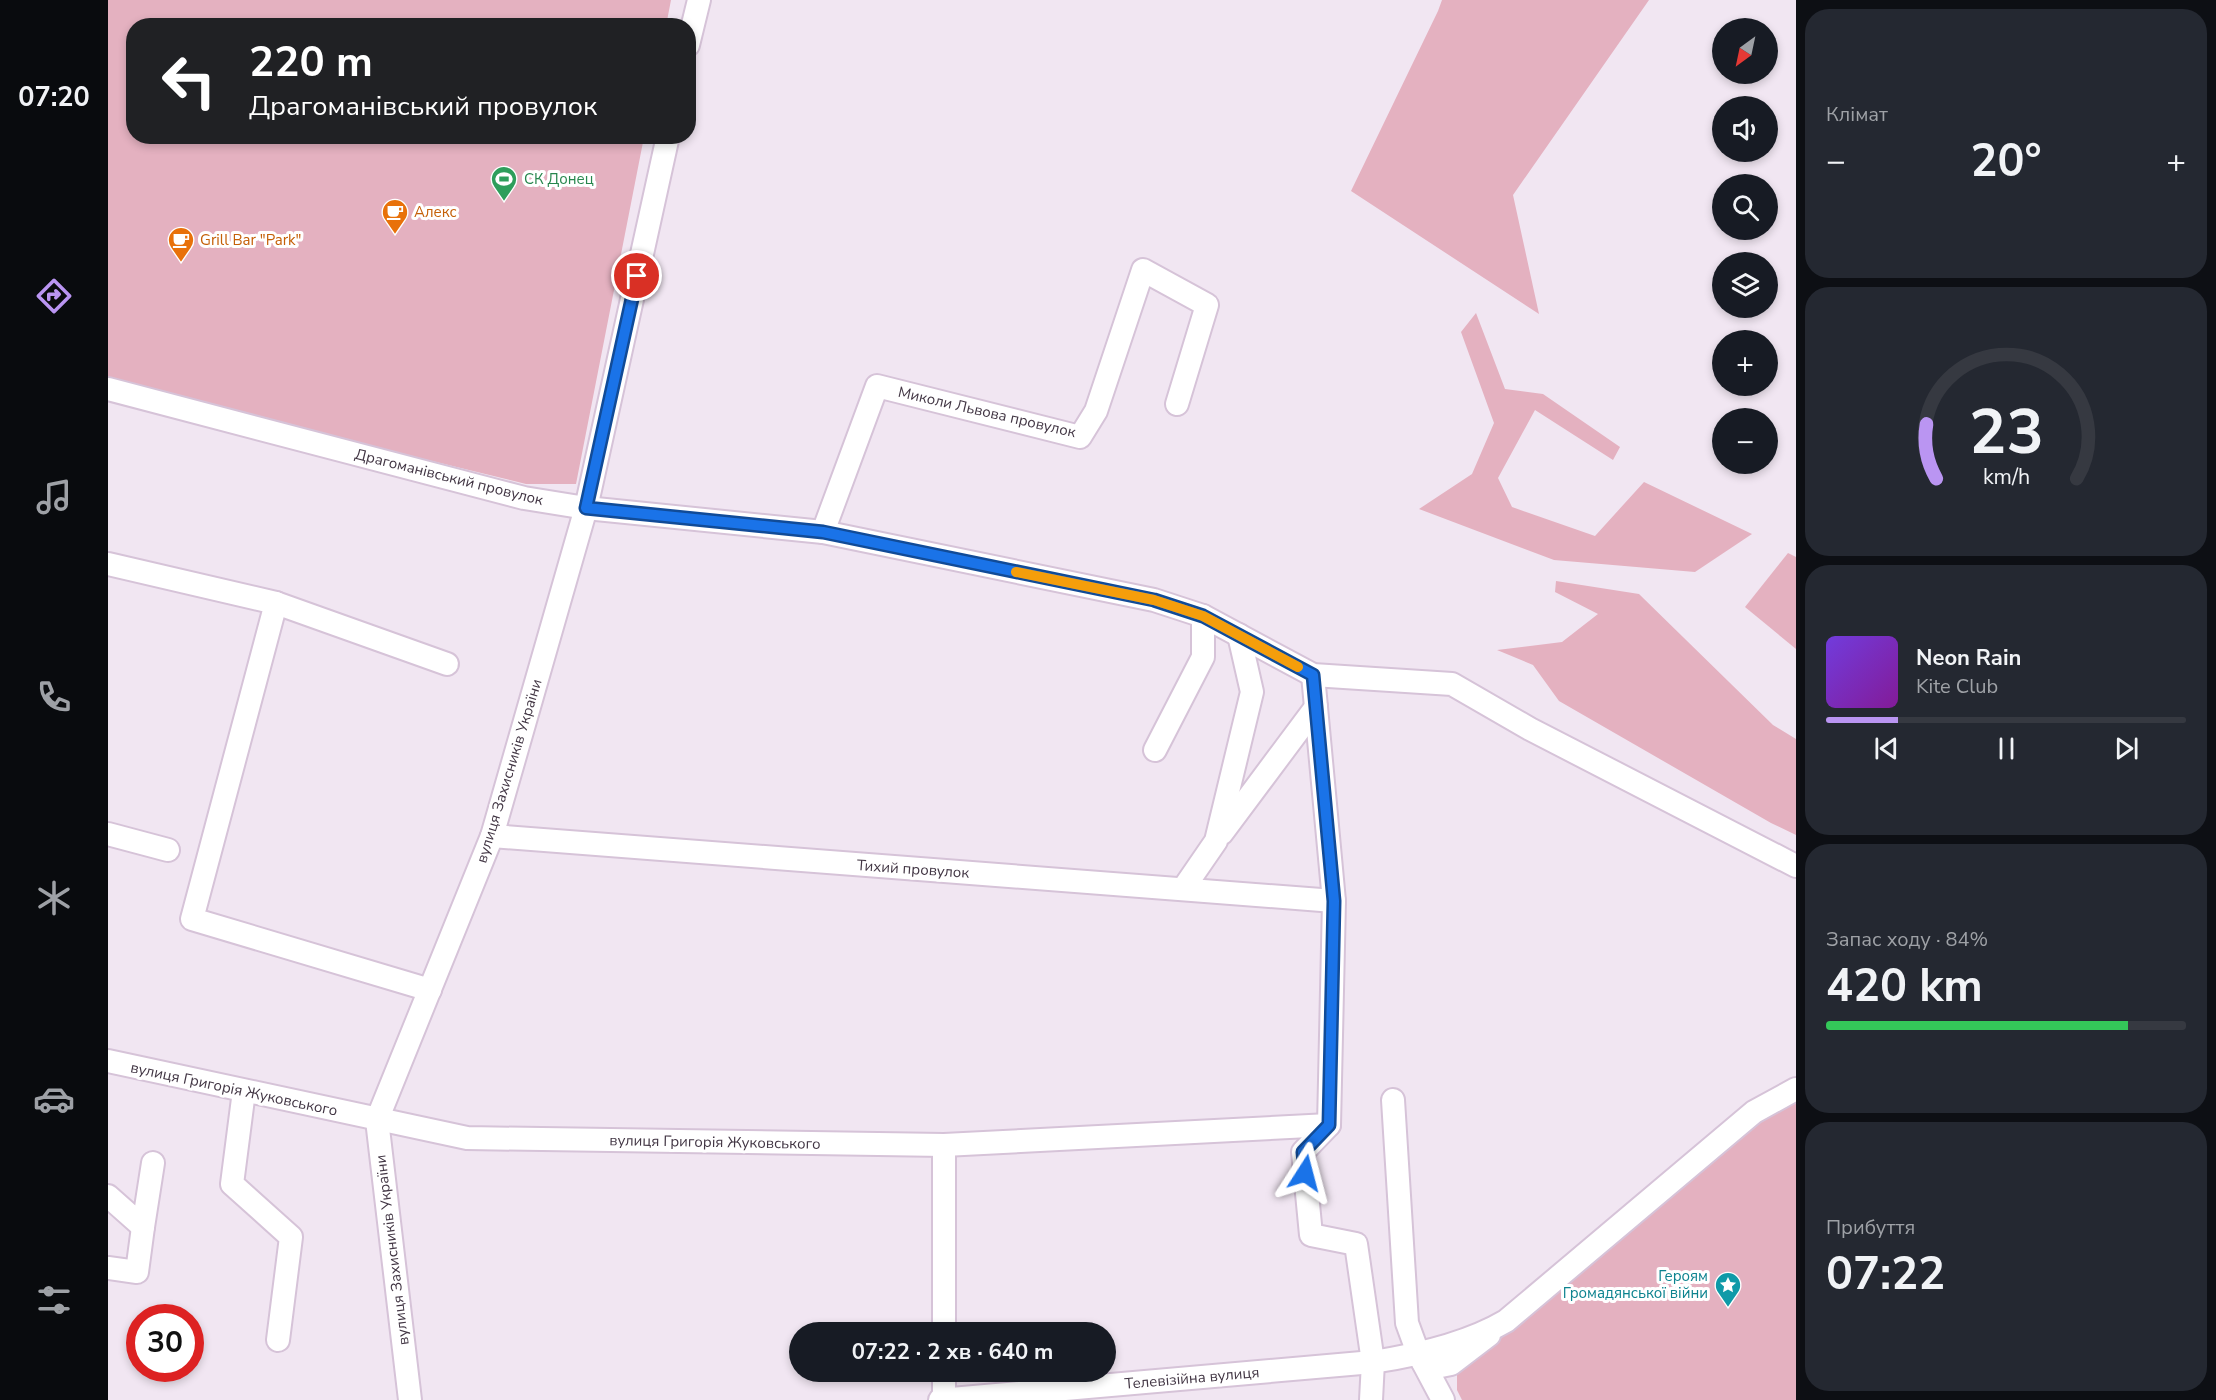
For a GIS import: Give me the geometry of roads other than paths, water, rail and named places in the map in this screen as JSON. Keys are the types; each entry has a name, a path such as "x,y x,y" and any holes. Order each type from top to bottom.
{"street":[{"path":"695,18 699,0"},
{"name":"вулиця Захисників України","path":"410,1400 377,1120 492,836 586,508 666,144"},
{"name":"Миколи Львова провулок","path":"823,532 877,386 1080,437 1096,411 1143,270 1207,305 1177,404"},
{"name":"Драгоманівський провулок","path":"108,389 524,498 586,508 823,532 1154,600 1203,616 1313,675"},
{"path":"108,564 276,603 447,664"},
{"path":"276,603 192,919 430,990"},
{"path":"1155,750 1203,657 1203,616"},
{"path":"1216,841 1252,692 1239,635"},
{"path":"1371,1400 1373,1362 1356,1244 1311,1235 1303,1152 1329,1125 1334,901 1313,675 1452,684 1530,729 1796,866"},
{"path":"1183,889 1316,707"},
{"path":"108,834 168,850"},
{"name":"Тихий провулок","path":"492,836 1334,901"},
{"name":"вулиця Григорія Жуковського","path":"108,1061 466,1138 944,1145 1329,1125"},
{"path":"1420,1358 1441,1366 1459,1360 1754,1112 1796,1089"},
{"path":"244,1091 232,1184 291,1237 278,1340"},
{"path":"1393,1100 1407,1323 1420,1358 1443,1399"},
{"path":"944,1145 944,1322"},
{"path":"108,1268 137,1272 153,1163"},
{"path":"108,1196 143,1227"},
{"path":"1420,1358 1488,1331 1504,1322"},
{"name":"Телевізійна вулиця","path":"943,1400 1420,1358"},
{"path":"1443,1399 1445,1380 1459,1360"},
{"path":"943,1400 944,1382"}],"place":[{"name":"СК Донец","path":"504,202"},
{"name":"Алекс","path":"395,235"},
{"name":"Grill Bar \"Park\"","path":"181,263"},
{"name":"Героям Громадянської війни","path":"1728,1308"}]}
